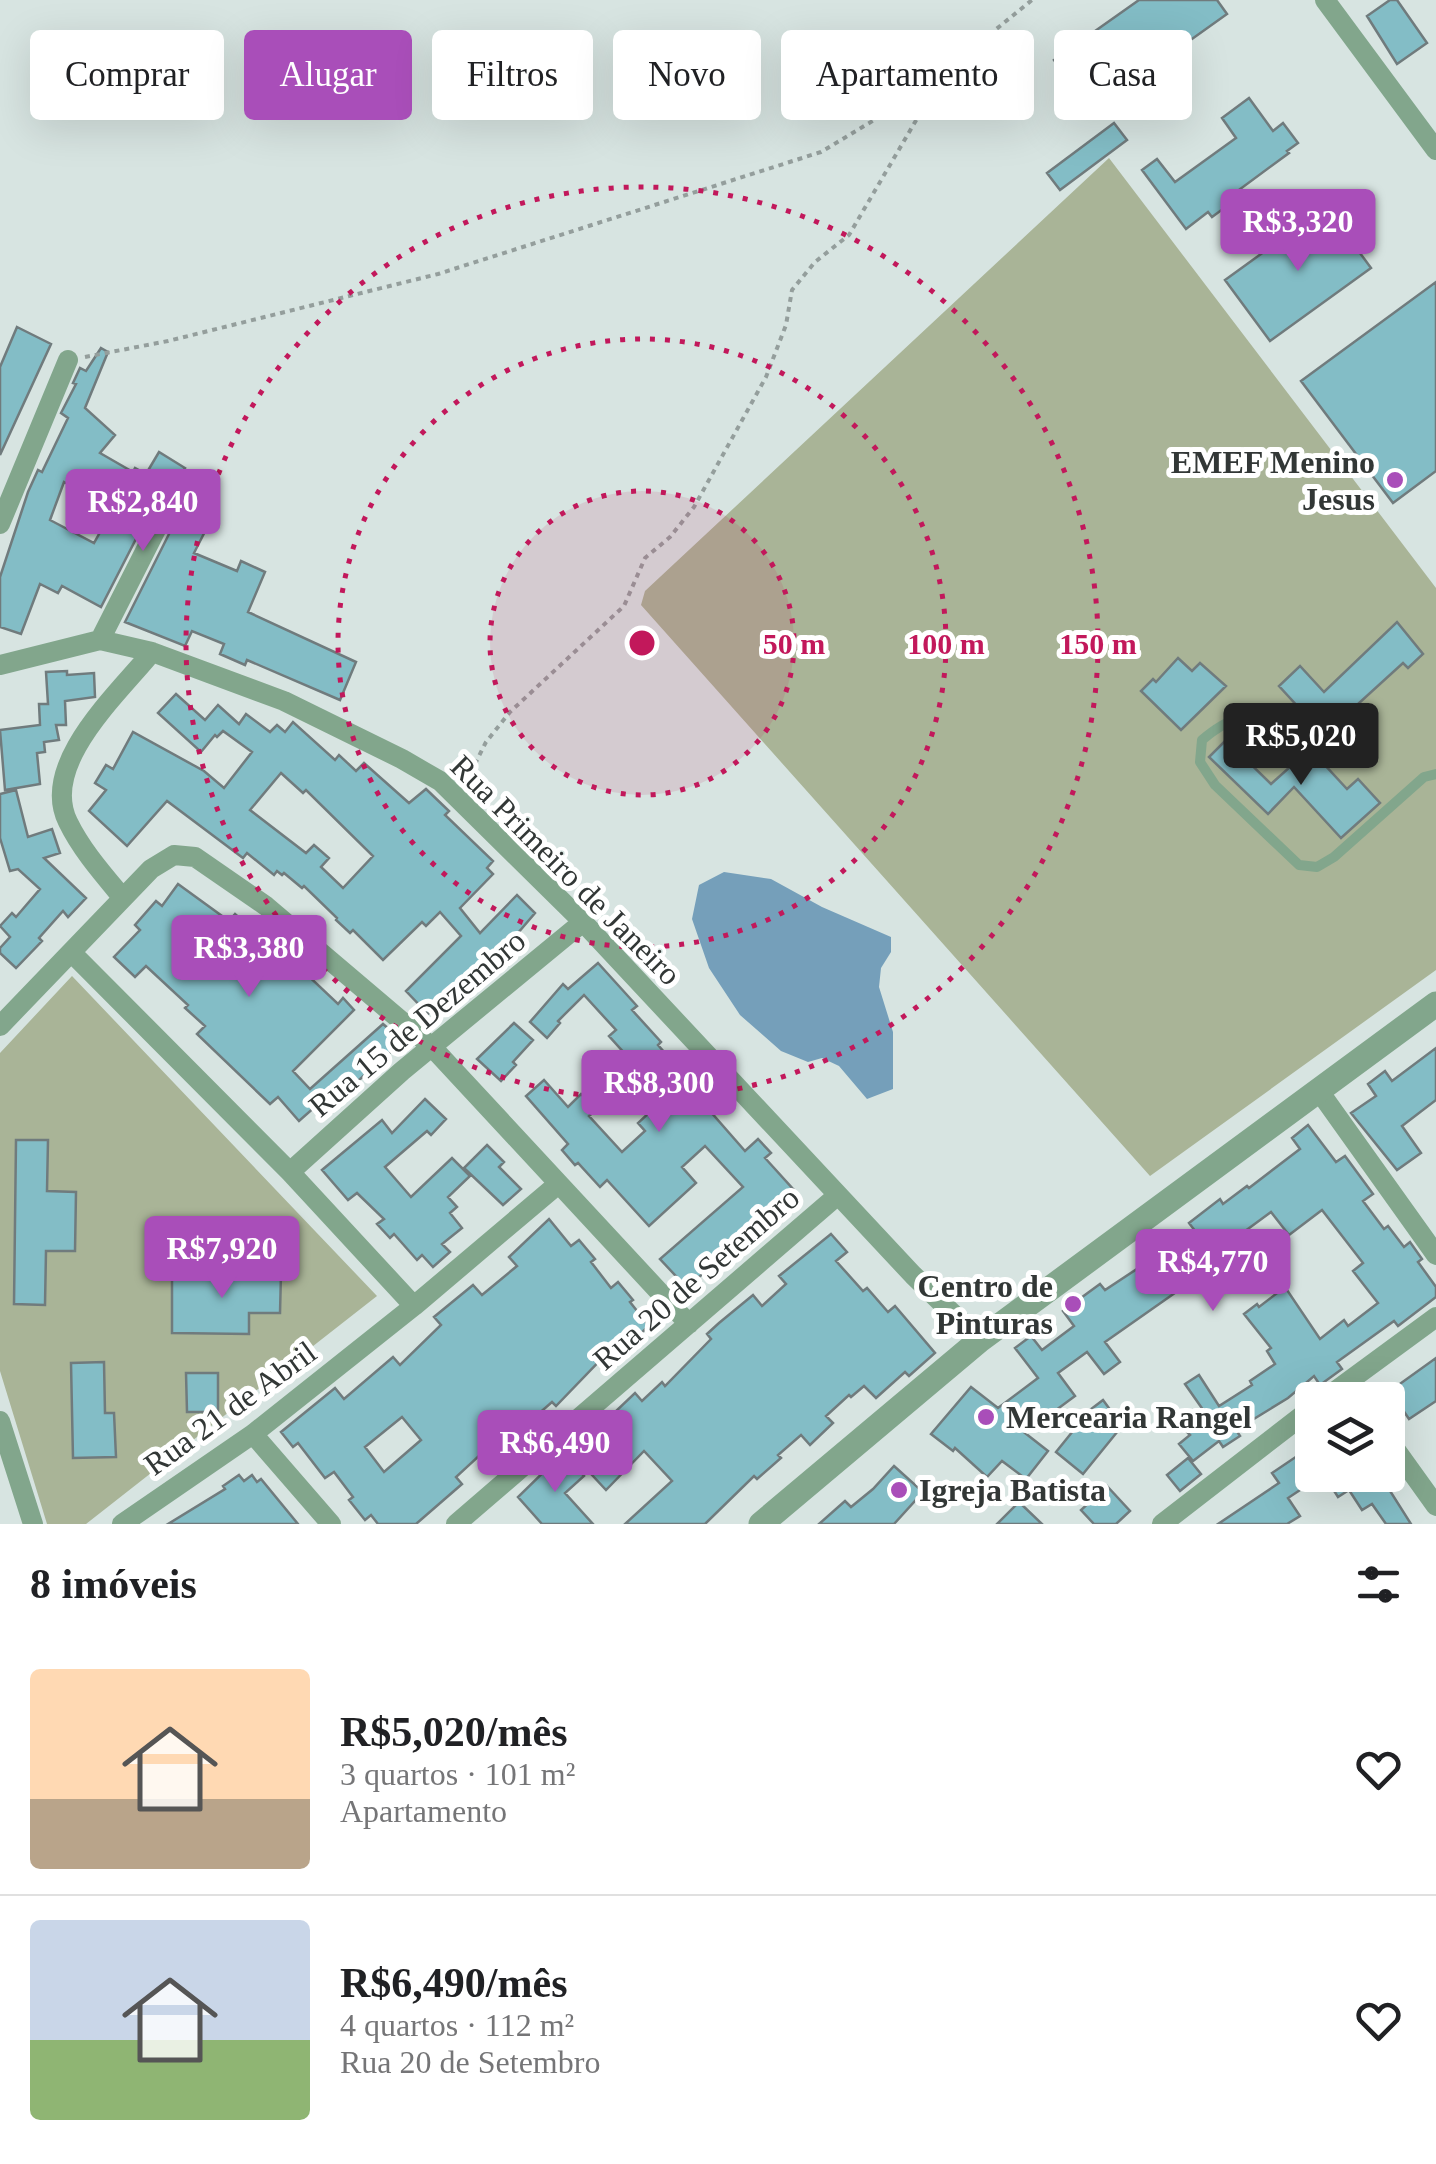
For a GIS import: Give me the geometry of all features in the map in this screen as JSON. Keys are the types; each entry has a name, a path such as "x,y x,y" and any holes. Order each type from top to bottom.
{"street":[{"path":"1325,0 1436,150"},
{"path":"0,524 68,360"},
{"path":"100,640 170,502"},
{"name":"Rua Primeiro de Janeiro","path":"0,666 100,640 152,652 284,700 440,781 583,922 838,1195 980,1340"},
{"path":"122,896 96,867 65,818 62,780 70,753 152,652"},
{"path":"0,1026 151,869 174,855 195,857 266,906 432,1047 689,1324"},
{"name":"Rua 15 de Dezembro","path":"290,1172 583,922"},
{"path":"71,952 290,1172 414,1306"},
{"path":"761,1524 980,1340 1436,1004"},
{"path":"1319,1092 1436,1255"},
{"name":"Rua 21 de Abril","path":"122,1524 252,1434 558,1185"},
{"name":"Rua 20 de Setembro","path":"456,1524 480,1517 689,1324 838,1195"},
{"path":"1363,1382 1436,1318"},
{"path":"0,1420 33,1524"},
{"path":"1162,1524 1295,1421"},
{"path":"252,1434 331,1524"},
{"path":"1405,1463 1436,1506"}],"lane":[{"path":"1276,719 1246,716 1222,722 1202,740 1200,762 1214,785 1299,865 1317,866 1334,858 1424,778 1436,774"}],"path":[{"path":"995,30 1032,0"},
{"path":"68,360 168,341 438,274 822,152 875,120"},
{"path":"458,799 486,742 510,712 624,606 645,558 694,507 766,377 786,325 792,290 814,262 849,235 916,120"}],"green space":[{"path":"1109,158 1436,588 1436,970 1150,1176 641,605 645,591"},
{"path":"72,976 377,1296 86,1524 47,1524 0,1371 0,1053"}],"water":[{"path":"724,872 771,879 822,907 891,937 891,952 881,968 879,987 893,1032 893,1089 867,1099 839,1066 822,1058 808,1062 781,1051 740,1015 709,968 692,919 699,885"}],"building":[{"path":"1139,0 1217,0 1227,14 1192,39 1192,30 1096,30"},
{"path":"1390,0 1397,0 1427,43 1397,64 1367,16"},
{"path":"1249,98 1273,131 1283,123 1298,143 1228,198 1231,203 1212,217 1208,212 1186,229 1142,170 1157,159 1175,182 1236,138 1222,118"},
{"path":"1114,123 1127,140 1060,190 1047,173"},
{"path":"1326,207 1371,268 1270,341 1225,280"},
{"name":"EMEF Menino Jesus","path":"1436,282 1436,471 1393,503 1301,381"},
{"path":"17,327 51,344 0,455 0,367"},
{"path":"101,348 108,352 85,408 115,435 100,453 133,472 135,468 146,474 159,452 185,468 178,478 218,506 194,553 237,571 241,561 265,572 248,612 356,662 340,700 247,660 245,665 220,654 224,644 192,631 185,646 125,622 182,508 182,495 175,489 163,490 158,496 101,607 62,586 58,593 40,584 21,634 0,627 0,577 28,492 68,418 61,413 80,368 86,371","holes":["64,482 114,507 94,543 50,520"]},
{"path":"1397,622 1423,654 1408,668 1403,663 1324,735 1279,686 1300,666 1324,692"},
{"path":"1178,658 1192,671 1200,663 1226,686 1181,730 1141,691 1153,679 1156,682"},
{"path":"67,671 67,675 94,673 95,697 65,701 66,725 56,725 59,740 44,742 45,752 37,753 40,784 5,790 0,730 40,725 39,704 48,704 46,672"},
{"path":"176,694 205,720 218,705 239,724 246,714 270,732 277,725 285,732 293,722 335,760 339,755 356,771 364,763 409,803 426,789 449,811 445,815 493,861 487,868 493,874 460,908 480,933 517,895 535,913 500,954 428,1014 406,991 461,936 440,912 426,926 422,922 383,960 304,886 284,873 277,871 274,875 247,853 243,858 167,801 127,846 89,811 106,790 95,783 106,765 113,769 133,732 204,771 224,788 252,752 223,731 201,752 158,713","holes":["281,773 303,793 306,790 373,856 343,888 321,867 329,858 314,845 306,853 250,810"]},
{"path":"1226,740 1271,784 1310,749 1347,789 1358,779 1380,803 1341,838 1294,787 1268,814 1209,757"},
{"path":"16,790 28,837 52,829 60,853 44,858 86,898 68,917 63,911 16,968 0,953 10,937 0,926 12,913 16,917 40,889 18,869 10,871 0,838 0,794"},
{"path":"178,884 229,921 235,914 260,936 263,933 338,1004 343,998 354,1010 293,1071 310,1089 383,1024 403,1041 332,1104 326,1097 299,1121 278,1097 270,1104 197,1034 205,1026 185,1008 188,1005 146,966 135,977 114,957 140,930 135,925 156,901 162,906"},
{"path":"598,963 637,1006 632,1010 661,1042 658,1045 688,1079 692,1075 711,1096 703,1103 745,1151 758,1139 771,1153 765,1158 793,1189 775,1205 783,1213 761,1232 752,1222 727,1244 731,1248 687,1288 660,1259 743,1187 705,1146 682,1167 696,1183 649,1226 607,1180 600,1187 578,1163 575,1165 562,1150 568,1144 526,1096 544,1080 568,1107 581,1094 596,1110 589,1116 622,1152 645,1131 638,1123 650,1112 633,1093 640,1087 618,1062 626,1055 609,1036 616,1030 584,995 547,1038 530,1022 563,984 568,989"},
{"path":"514,1023 533,1040 501,1081 477,1059"},
{"path":"1436,1048 1436,1100 1402,1126 1421,1153 1397,1170 1351,1113 1376,1096 1368,1084 1385,1071 1392,1081"},
{"path":"425,1099 446,1119 431,1135 427,1131 385,1167 411,1197 452,1158 470,1176 448,1197 457,1207 450,1213 462,1228 442,1244 450,1252 433,1267 422,1255 417,1260 394,1234 390,1238 377,1224 384,1219 357,1193 348,1200 322,1170 382,1120 392,1133"},
{"path":"1308,1125 1336,1162 1345,1156 1373,1194 1363,1201 1404,1247 1410,1242 1422,1259 1418,1262 1436,1287 1436,1297 1398,1326 1394,1321 1337,1362 1342,1369 1324,1382 1318,1382 1314,1376 1307,1382 1295,1382 1295,1392 1236,1430 1240,1436 1223,1447 1219,1441 1193,1461 1179,1444 1190,1435 1185,1430 1206,1414 1185,1384 1199,1375 1219,1406 1275,1364 1267,1351 1271,1348 1244,1314 1285,1287 1320,1339 1344,1320 1348,1326 1378,1303 1353,1271 1363,1263 1322,1210 1289,1235 1271,1212 1222,1248 1227,1255 1105,1342 1120,1362 1104,1374 1087,1352 1058,1373 1075,1396 1025,1433 1048,1451 1026,1479 1002,1461 987,1477 955,1448 953,1451 931,1434 971,1387 998,1408 1038,1378 1015,1348 1031,1336 1042,1350 1074,1326 1063,1311 1100,1284 1105,1290 1152,1259 1158,1267 1199,1236 1189,1223 1220,1199 1223,1204 1249,1188 1300,1149 1292,1138"},
{"path":"16,1140 48,1140 47,1191 76,1192 75,1251 46,1251 45,1305 14,1304"},
{"path":"487,1145 504,1162 499,1167 521,1189 503,1205 464,1168"},
{"path":"549,1219 571,1246 579,1240 611,1288 618,1282 633,1300 630,1302 649,1326 640,1334 644,1339 623,1357 614,1346 556,1406 552,1402 487,1459 482,1453 456,1477 462,1484 416,1524 378,1524 371,1515 365,1520 334,1472 325,1478 298,1443 293,1447 281,1432 335,1388 344,1399 393,1357 400,1365 441,1325 434,1317 473,1285 482,1295 517,1266 509,1257","holes":["402,1417 421,1440 384,1472 365,1447"]},
{"path":"831,1234 847,1252 836,1261 888,1312 895,1306 935,1353 909,1376 905,1372 876,1398 864,1386 849,1395 826,1416 833,1423 810,1445 801,1435 778,1455 781,1458 757,1479 754,1476 705,1524 625,1524 672,1481 644,1451 606,1490 580,1462 623,1419 616,1411 635,1393 642,1401 662,1382 665,1386 711,1339 707,1334 719,1323 753,1295 762,1306 786,1284 779,1276"},
{"path":"172,1272 281,1273 280,1313 249,1313 249,1334 172,1333"},
{"path":"1436,1358 1436,1401 1409,1419 1403,1382"},
{"path":"104,1362 105,1413 114,1413 116,1457 73,1458 71,1363"},
{"path":"186,1373 218,1373 218,1412 187,1412"},
{"path":"1103,1400 1122,1426 1083,1474 1056,1452"},
{"path":"563,1453 584,1476 565,1493 593,1524 542,1524 518,1497"},
{"path":"1295,1457 1297,1492 1288,1498 1300,1516 1287,1524 1218,1524 1279,1483 1272,1473"},
{"path":"1188,1458 1201,1474 1180,1491 1167,1475"},
{"path":"894,1466 923,1492 894,1524 819,1524 845,1501 851,1507"},
{"path":"239,1475 244,1481 252,1475 257,1482 261,1479 298,1524 168,1524 225,1489 223,1486"},
{"path":"1107,1486 1130,1511 1116,1524 1094,1524 1081,1510"},
{"path":"1350,1492 1391,1492 1411,1524 1386,1524 1372,1504 1362,1510"},
{"path":"1019,1502 1042,1524 997,1524"}],"place":[{"name":"EMEF Menino Jesus","path":"1395,480"},
{"name":"Centro de Pinturas","path":"1073,1304"},
{"name":"Mercearia Rangel","path":"986,1417"},
{"name":"Igreja Batista","path":"899,1490"}]}
